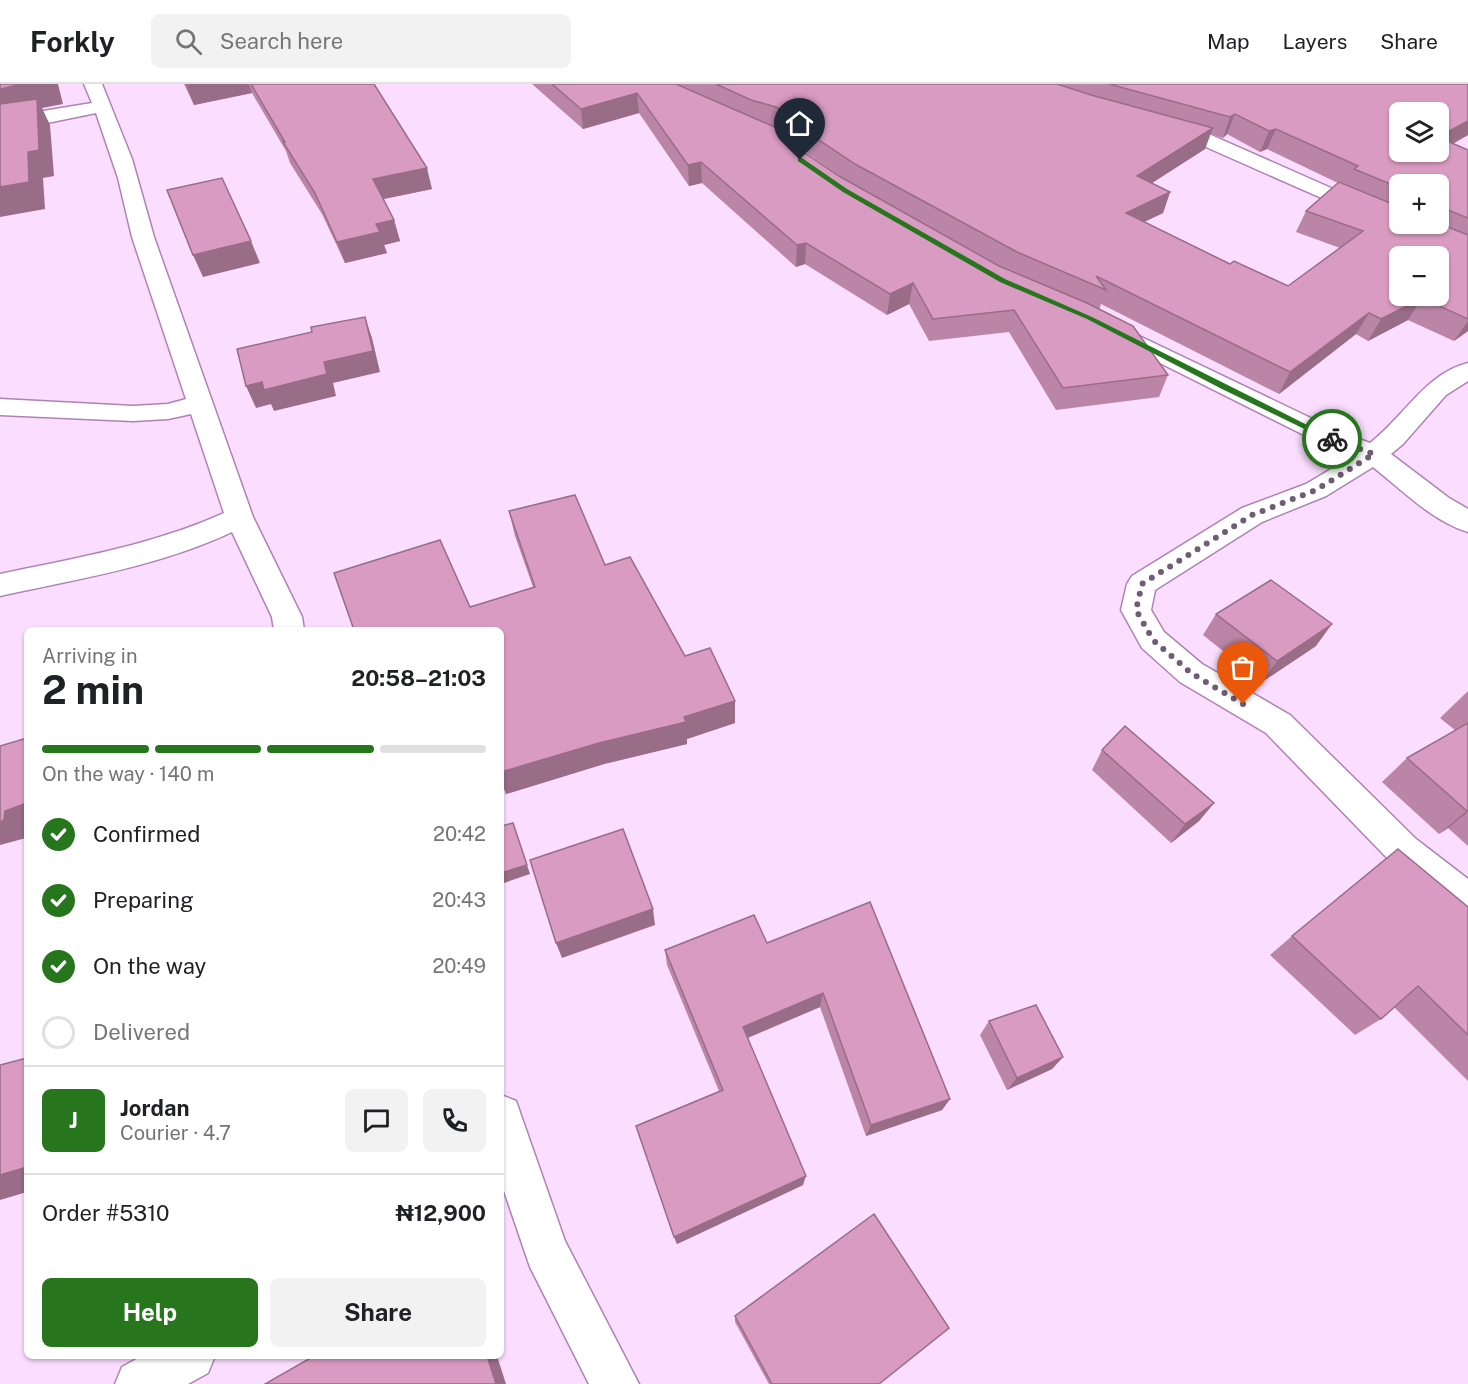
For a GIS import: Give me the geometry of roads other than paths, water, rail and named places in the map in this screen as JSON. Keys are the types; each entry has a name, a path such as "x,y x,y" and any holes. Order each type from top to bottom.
{"street":[{"path":"93,84 117,140 135,198 143,237 239,517 287,617 289,627"},
{"path":"0,124 59,116 103,106"},
{"path":"1153,124 1204,139 1380,217"},
{"path":"1089,318 1333,440 1374,454 1439,505 1468,522"},
{"path":"1468,370 1437,390 1394,438 1374,454 1316,490 1252,515 1142,584 1136,610 1153,640 1191,673 1278,724 1403,850 1468,901"},
{"path":"0,407 64,409 125,415 185,409 201,403"},
{"path":"0,585 120,559 196,537 239,517"},
{"path":"504,1130 546,1251 615,1384"},
{"path":"139,1384 185,1359"}]}
